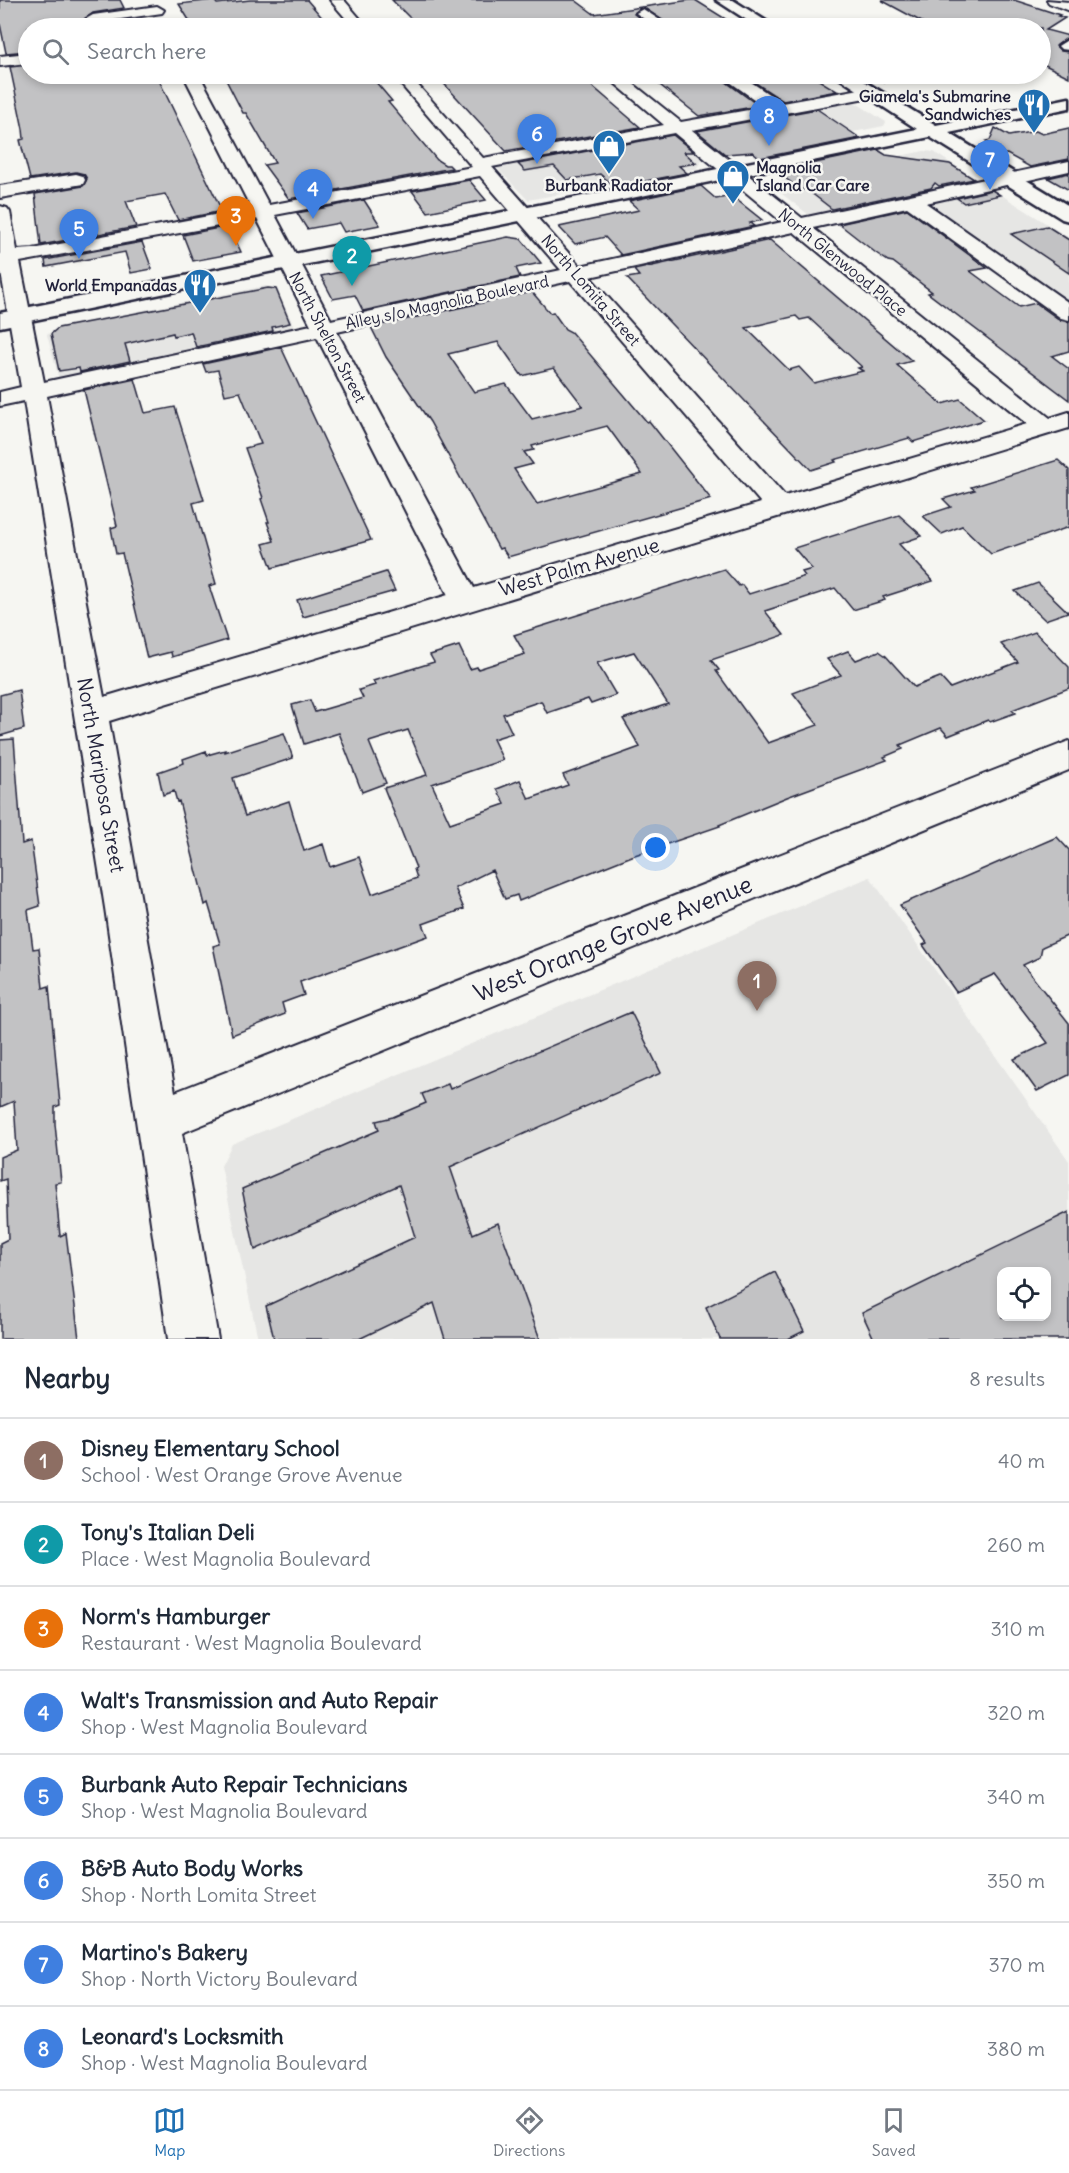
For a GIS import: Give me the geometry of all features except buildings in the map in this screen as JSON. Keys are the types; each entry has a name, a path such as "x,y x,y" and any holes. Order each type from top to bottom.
{"main road":[{"path":"723,0 753,18"},
{"path":"860,84 1069,215"},
{"path":"9,318 290,263 1069,103"}],"street":[{"path":"337,0 352,18"},
{"path":"1054,0 1069,7"},
{"path":"97,18 155,5"},
{"path":"643,13 650,18"},
{"path":"0,61 18,59"},
{"name":"North Shelton Street","path":"196,84 466,600"},
{"name":"North Lomita Street","path":"409,84 781,507"},
{"name":"North Glenwood Place","path":"624,84 796,224 1058,423"},
{"path":"744,84 780,109"},
{"path":"4,256 33,255 263,212 679,128 871,92"},
{"name":"Alley s/o Magnolia Boulevard","path":"16,395 1069,166"},
{"path":"0,192 76,180"},
{"path":"909,200 1069,313"},
{"name":"North Mariposa Street","path":"0,212 16,395 53,492 124,908 193,1339"},
{"name":"West Palm Avenue","path":"90,714 1058,423"},
{"name":"West Orange Grove Avenue","path":"157,1121 1069,755"}],"shaded area":[{"path":"850,99 886,122 884,126 741,154 731,153 697,126"},
{"path":"671,133 703,159 696,169 528,200 493,164"},
{"path":"924,151 934,152 977,181 813,218 773,187 774,182"},
{"path":"989,187 1069,238 1069,307 926,203"},
{"path":"265,286 277,289 296,331 60,383 47,335 58,327"},
{"path":"870,877 1069,1161 1069,1339 258,1339 221,1166 232,1144"}],"place":[{"name":"Giamela's Submarine Sandwiches","path":"1034,134"},
{"name":"Leonard's Locksmith","path":"769,146"},
{"name":"B&B Auto Body Works","path":"537,164"},
{"name":"Burbank Radiator","path":"609,175"},
{"name":"Martino's Bakery","path":"990,190"},
{"name":"Magnolia Island Car Care","path":"733,205"},
{"name":"Walt's Transmission and Auto Repair","path":"313,219"},
{"name":"Norm's Hamburger","path":"236,246"},
{"name":"Burbank Auto Repair Technicians","path":"79,259"},
{"name":"Tony's Italian Deli","path":"352,286"},
{"name":"World Empanadas","path":"200,314"},
{"name":"Disney Elementary School","path":"757,1011"}]}
